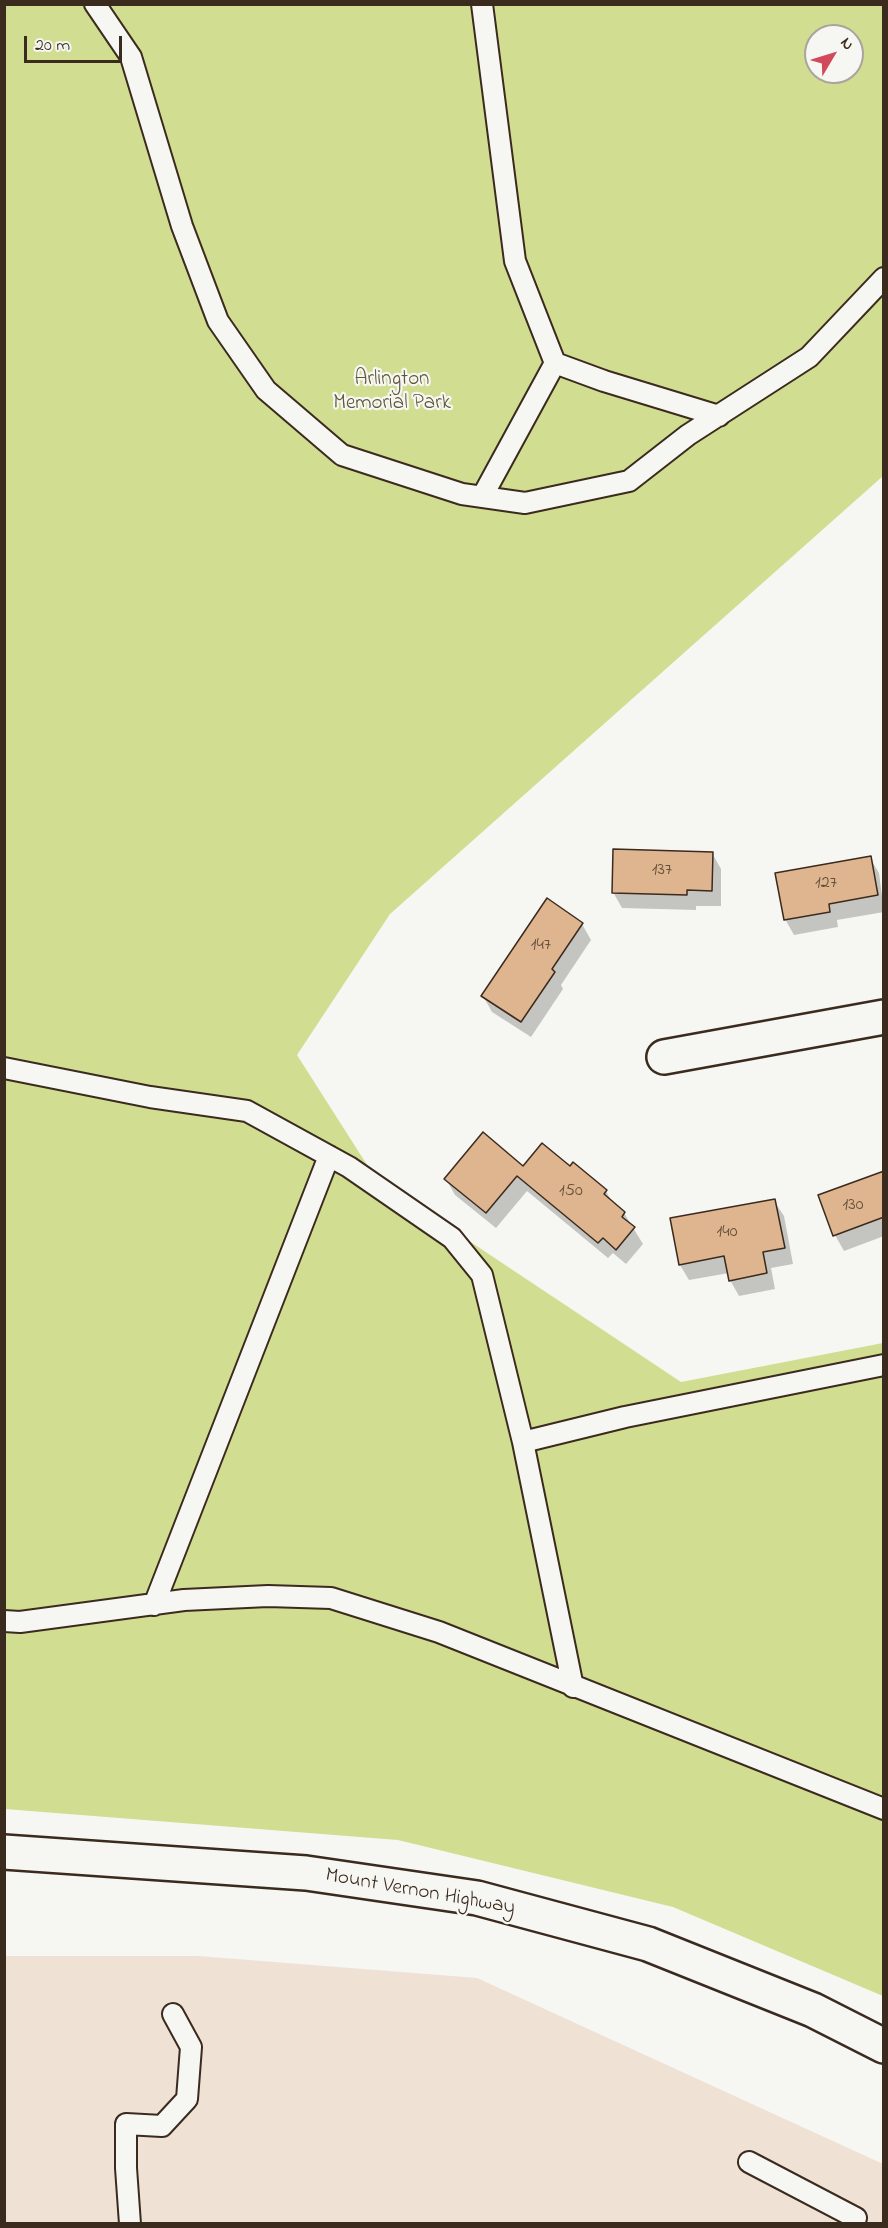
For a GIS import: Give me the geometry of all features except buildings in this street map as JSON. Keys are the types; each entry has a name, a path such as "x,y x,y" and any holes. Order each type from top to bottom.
{"street":[{"path":"664,1057 884,1017"},
{"name":"Mount Vernon Highway","path":"4,1852 306,1873 477,1898 648,1944 813,2010 884,2046"}],"lane":[{"path":"95,4 132,57 182,226 218,321 266,390 342,456 462,494 525,503 629,481 688,435 808,357 884,278"},
{"path":"482,4 515,261 555,363 604,381 719,416"},
{"path":"482,497 555,363"},
{"path":"4,1068 150,1097 247,1111 349,1167 452,1238 482,1275 523,1442 573,1687"},
{"path":"154,1605 329,1156"},
{"path":"523,1442 625,1418 884,1365"},
{"path":"4,1621 20,1622 184,1600 268,1596 331,1598 439,1632 884,1809"},
{"path":"130,2223 126,2124 162,2126 187,2099 191,2046 174,2014"},
{"path":"748,2162 856,2218"}],"shaded area":[{"path":"4,1956 198,1956 477,1978 883,2164 883,2223 5,2223"}],"green space":[{"name":"Arlington Memorial Park","path":"4,5 883,5 883,476 390,914 297,1055 376,1179 681,1382 883,1343 883,1996 673,1907 398,1840 5,1809"}]}
